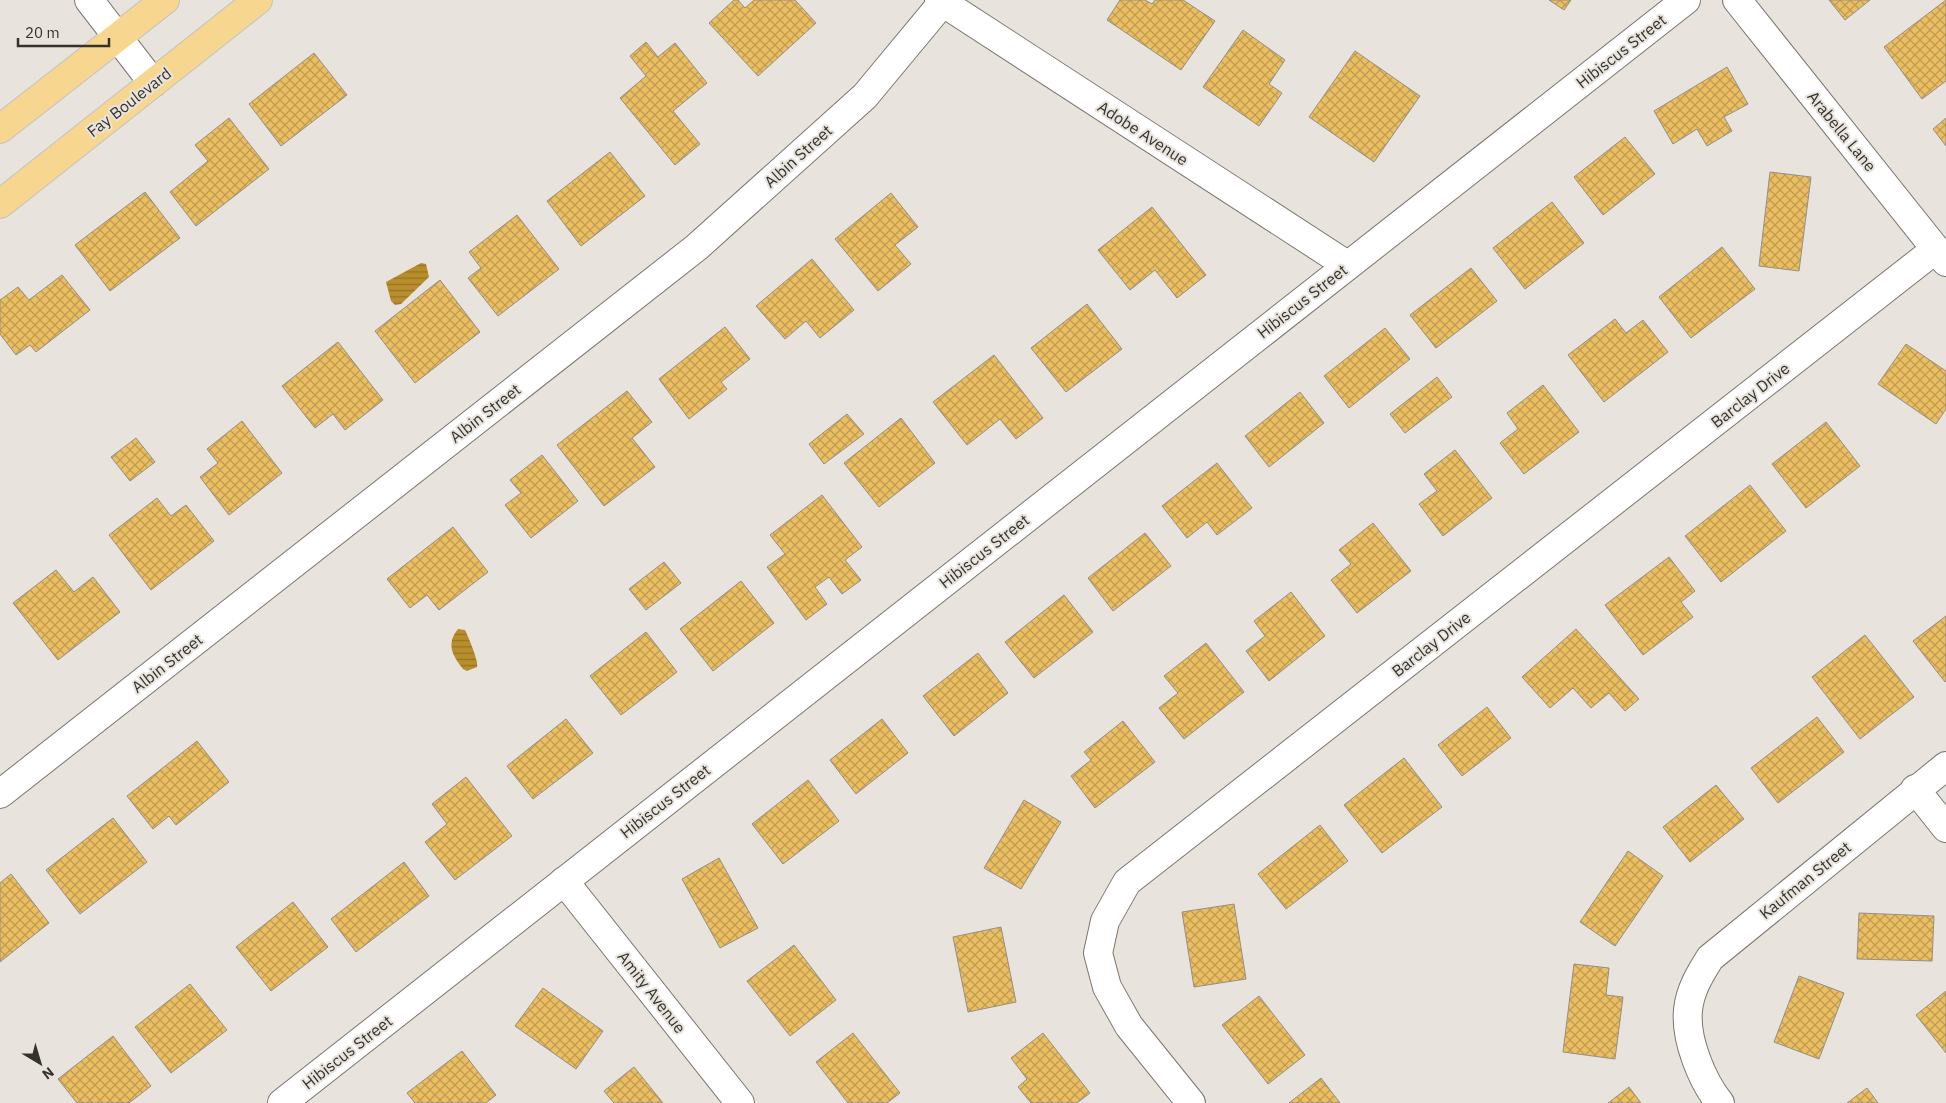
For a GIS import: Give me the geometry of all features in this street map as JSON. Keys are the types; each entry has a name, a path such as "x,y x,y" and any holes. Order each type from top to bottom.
{"main road":[{"path":"0,130 165,0"},
{"name":"Fay Boulevard","path":"0,204 258,0"}],"street":[{"path":"89,0 153,83"},
{"name":"Hibiscus Street","path":"282,1103 1686,0"},
{"name":"Arabella Lane","path":"1737,0 1941,255"},
{"name":"Adobe Avenue","path":"941,1 1347,265"},
{"name":"Albin Street","path":"0,794 697,246 865,96 941,1"},
{"name":"Barclay Drive","path":"1191,1103 1129,1026 1108,987 1098,953 1105,921 1127,882 1941,255"},
{"name":"Kaufman Street","path":"1720,1103 1709,1090 1694,1053 1688,1011 1696,980 1710,958 1915,789 1946,766"},
{"path":"1915,789 1946,828"},
{"name":"Amity Avenue","path":"564,881 740,1103"}],"shaded area":[{"path":"421,263 426,264 429,277 401,304 395,305 391,301 386,282"},
{"path":"458,629 465,630 477,664 477,667 467,671 459,664 453,654 451,645 454,634"}],"building":[{"path":"734,0 738,0 745,8 754,0 795,0 816,23 758,76 709,23"},
{"path":"1120,0 1145,0 1152,4 1155,0 1183,0 1215,21 1181,70 1107,20"},
{"path":"1549,0 1571,0 1564,10"},
{"path":"1829,0 1870,0 1845,20"},
{"path":"1946,0 1946,81 1922,99 1884,47"},
{"path":"1243,30 1285,60 1269,84 1282,93 1259,126 1203,87"},
{"path":"646,42 658,57 675,43 707,83 673,111 700,144 675,165 620,98 646,76 630,56"},
{"path":"1355,51 1420,96 1374,162 1309,117"},
{"path":"314,53 347,95 281,146 249,104"},
{"path":"1727,67 1748,104 1724,117 1732,131 1707,146 1697,129 1673,144 1654,111"},
{"path":"229,118 269,169 196,226 170,192 208,161 195,145"},
{"path":"1946,118 1946,146 1933,129"},
{"path":"1625,137 1655,174 1603,215 1574,177"},
{"path":"610,152 645,196 581,246 547,201"},
{"path":"1770,172 1811,177 1799,271 1759,266"},
{"path":"145,192 180,238 110,291 75,245"},
{"path":"891,193 918,227 895,245 911,264 878,291 835,239"},
{"path":"1552,202 1584,243 1525,289 1493,248"},
{"path":"1152,207 1206,275 1177,298 1155,270 1130,290 1098,250"},
{"path":"517,215 559,269 498,316 468,278 481,268 469,252"},
{"path":"1722,247 1755,289 1691,338 1659,297"},
{"path":"812,259 854,310 820,338 806,321 785,339 756,306"},
{"path":"1471,268 1497,301 1436,348 1410,315"},
{"path":"62,275 90,310 36,352 30,345 16,355 0,334 0,300 18,287 29,300"},
{"path":"440,280 480,332 415,383 375,331"},
{"path":"1087,304 1122,349 1066,392 1031,348"},
{"path":"1615,319 1626,333 1643,320 1668,352 1604,402 1568,355"},
{"path":"725,327 750,359 721,382 727,389 689,419 659,379"},
{"path":"1385,328 1410,359 1349,408 1324,376"},
{"path":"338,342 383,400 345,430 333,414 315,428 282,386"},
{"path":"1906,344 1946,371 1946,409 1936,424 1878,384"},
{"path":"994,355 1043,418 1016,439 1000,419 967,445 933,402"},
{"path":"1437,377 1452,397 1405,433 1390,414"},
{"path":"1543,385 1579,432 1524,474 1500,443 1518,429 1507,413"},
{"path":"627,391 652,422 632,438 655,467 604,506 557,445"},
{"path":"1300,392 1324,423 1269,467 1245,436"},
{"path":"847,414 864,434 824,464 809,444"},
{"path":"901,418 935,463 879,507 844,463"},
{"path":"242,421 282,473 229,515 200,477 218,463 207,449"},
{"path":"1826,422 1860,466 1806,508 1772,464"},
{"path":"136,438 155,462 130,481 111,457"},
{"path":"1455,450 1492,498 1443,536 1419,504 1437,491 1424,474"},
{"path":"542,455 578,501 531,538 505,505 521,493 510,480"},
{"path":"1217,463 1252,508 1217,535 1207,522 1187,538 1162,506"},
{"path":"1750,485 1786,531 1721,582 1685,536"},
{"path":"822,495 862,547 845,560 861,580 842,594 829,577 815,587 827,604 806,620 767,567 785,554 770,535"},
{"path":"157,498 171,516 186,505 214,541 151,590 109,535"},
{"path":"1373,523 1411,571 1357,613 1331,580 1351,564 1339,550"},
{"path":"453,527 488,572 439,610 427,595 410,608 387,579"},
{"path":"1145,533 1171,566 1113,611 1088,578"},
{"path":"1669,557 1695,591 1681,602 1693,617 1643,655 1605,605"},
{"path":"664,562 681,583 646,610 629,589"},
{"path":"56,570 74,592 93,577 120,612 58,660 13,603"},
{"path":"741,581 774,623 713,671 680,629"},
{"path":"1291,592 1325,636 1269,681 1246,651 1265,636 1254,621"},
{"path":"1064,595 1093,632 1034,678 1005,642"},
{"path":"1946,616 1946,681 1945,682 1913,641"},
{"path":"1576,629 1639,699 1625,711 1609,693 1591,708 1573,688 1550,708 1522,677"},
{"path":"646,632 677,672 621,715 590,676"},
{"path":"1865,635 1914,697 1860,739 1812,677"},
{"path":"1206,643 1244,692 1184,739 1159,708 1178,693 1164,676"},
{"path":"978,653 1008,693 954,736 923,696"},
{"path":"1487,707 1511,738 1462,776 1438,745"},
{"path":"1817,717 1844,752 1778,803 1751,768"},
{"path":"566,719 593,753 533,799 507,766"},
{"path":"882,719 908,753 856,794 830,760"},
{"path":"1123,721 1155,762 1095,808 1071,776 1091,760 1084,752"},
{"path":"197,741 229,782 176,825 169,816 153,829 127,796"},
{"path":"1404,758 1442,807 1382,853 1344,805"},
{"path":"466,777 512,836 455,880 425,842 447,824 432,804"},
{"path":"808,780 839,821 783,864 752,824"},
{"path":"1716,785 1744,819 1690,862 1663,827"},
{"path":"1024,800 1061,822 1021,889 984,868"},
{"path":"113,818 147,862 80,914 46,870"},
{"path":"1320,825 1348,861 1286,909 1258,874"},
{"path":"1628,851 1663,876 1615,946 1580,922"},
{"path":"719,858 758,928 720,948 682,879"},
{"path":"404,862 429,896 356,952 331,919"},
{"path":"11,874 49,923 0,962 0,883"},
{"path":"293,902 328,947 271,991 236,947"},
{"path":"1234,904 1246,979 1194,987 1182,912"},
{"path":"1859,913 1934,916 1932,961 1857,959"},
{"path":"1001,927 1016,1002 968,1012 953,937"},
{"path":"794,945 836,1000 790,1036 747,981"},
{"path":"1574,964 1609,968 1606,995 1623,997 1615,1059 1563,1052"},
{"path":"1799,976 1844,993 1819,1059 1774,1042"},
{"path":"190,984 227,1030 171,1073 135,1027"},
{"path":"543,988 603,1031 576,1069 515,1026"},
{"path":"1946,991 1946,1053 1916,1015"},
{"path":"1259,996 1305,1055 1268,1084 1222,1025"},
{"path":"853,1033 900,1093 887,1103 848,1103 816,1062"},
{"path":"1043,1033 1090,1093 1077,1103 1031,1103 1018,1087 1027,1079 1011,1058"},
{"path":"113,1036 151,1086 129,1103 77,1103 58,1079"},
{"path":"462,1051 496,1095 486,1103 415,1103 407,1093"},
{"path":"634,1067 663,1103 614,1103 604,1091"},
{"path":"1321,1078 1340,1103 1289,1103"},
{"path":"1629,1087 1641,1103 1608,1103"},
{"path":"1867,1088 1878,1103 1847,1103"}]}
